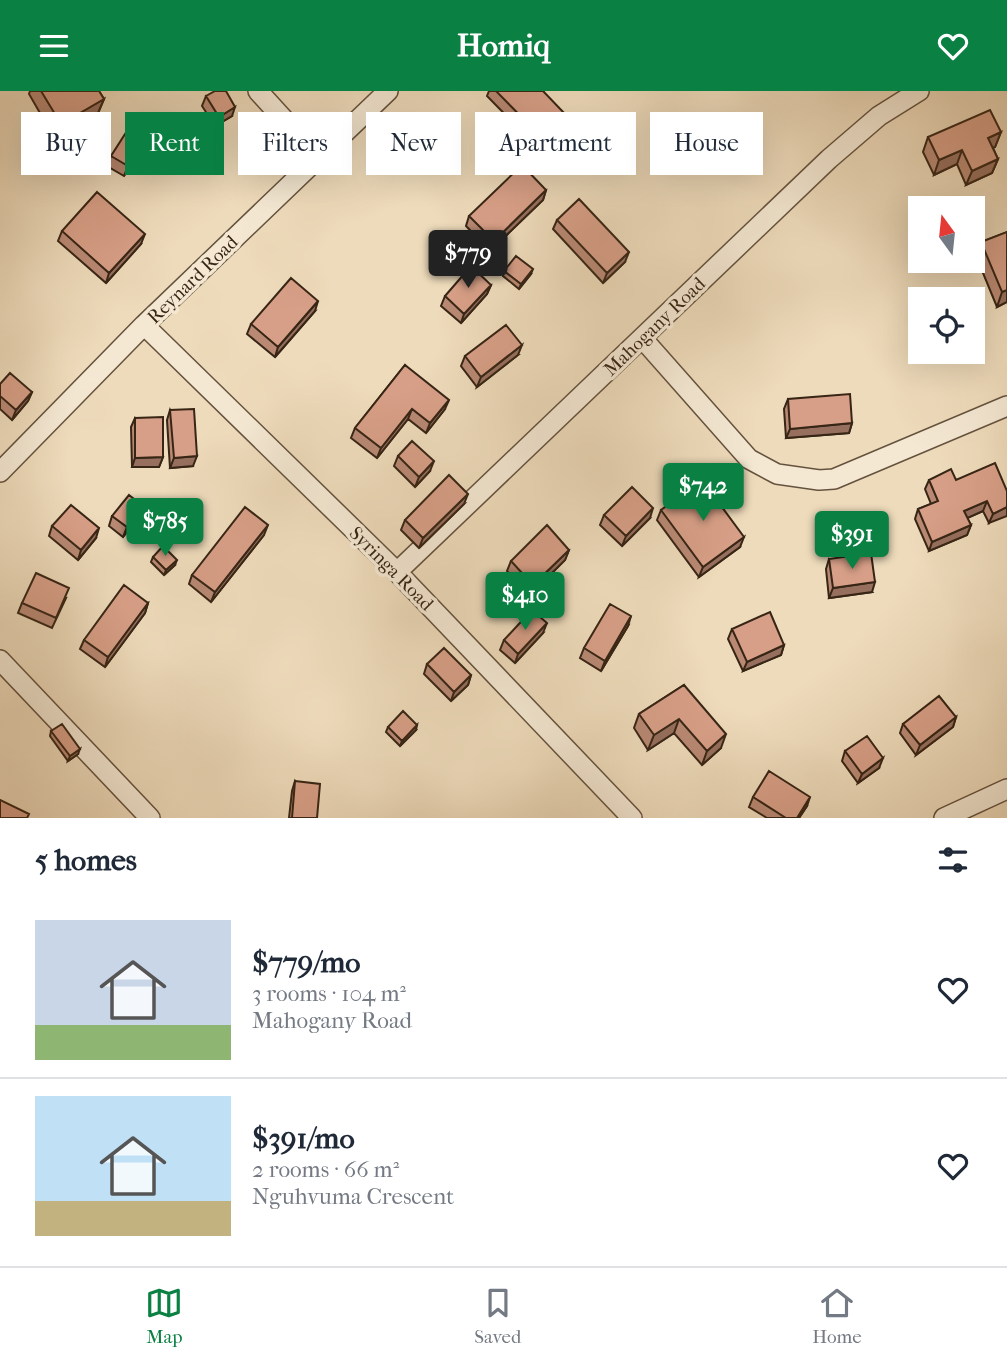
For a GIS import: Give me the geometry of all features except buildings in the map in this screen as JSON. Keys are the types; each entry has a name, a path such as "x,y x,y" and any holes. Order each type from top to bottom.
{"street":[{"path":"258,91 277,112"},
{"name":"Reynard Road","path":"352,125 388,91"},
{"name":"Mahogany Road","path":"397,572 829,159 880,116 919,91"},
{"name":"Reynard Road","path":"0,472 144,325 299,175"},
{"name":"Syringa Road","path":"144,325 397,572 632,818"},
{"path":"642,338 749,459 778,474 819,480 834,479 1007,406"},
{"path":"0,660 150,818"},
{"path":"944,818 1007,789"}]}
